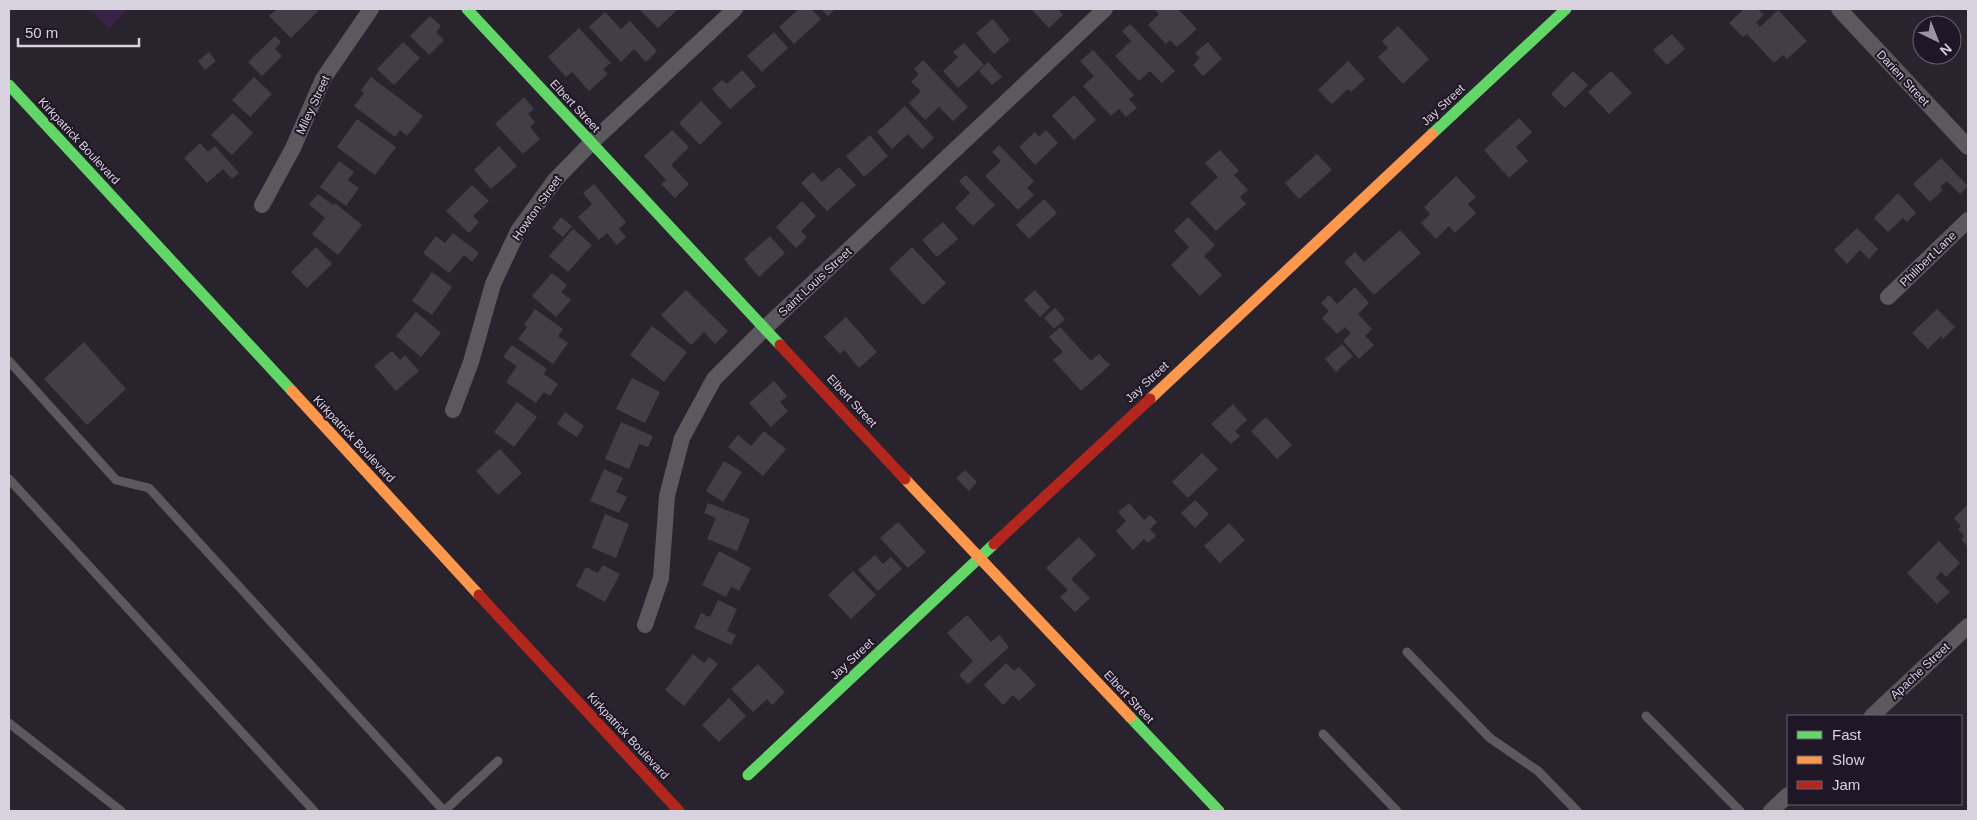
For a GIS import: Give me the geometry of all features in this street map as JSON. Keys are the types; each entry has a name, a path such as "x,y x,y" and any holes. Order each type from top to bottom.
{"street":[{"name":"Miley Street","path":"262,205 293,148 323,79 370,9"},
{"name":"Elbert Street","path":"467,9 979,558 1218,811"},
{"name":"Howton Street","path":"453,410 471,362 493,284 518,231 555,180 591,143 735,9"},
{"name":"Saint Louis Street","path":"645,624 661,578 668,496 682,438 714,379 765,328 1105,9"},
{"name":"Jay Street","path":"748,775 1566,9"},
{"name":"Darien Street","path":"1839,9 1968,147"},
{"name":"Kirkpatrick Boulevard","path":"9,85 679,811"},
{"name":"Philibert Lane","path":"1888,297 1968,220"},
{"name":"Apache Street","path":"1873,715 1968,626"},
{"path":"1771,811 1787,796"}],"lane":[{"path":"9,361 116,480 148,488 444,811 498,761"},
{"path":"9,479 314,811"},
{"path":"1407,652 1490,738 1538,771 1577,811"},
{"path":"1646,716 1740,811"},
{"path":"9,723 121,811"},
{"path":"1323,734 1397,811"}],"shaded area":[{"path":"90,9 127,9 109,29"}],"building":[{"path":"277,9 316,9 318,11 291,38 269,16"},
{"path":"639,9 678,9 658,28"},
{"path":"799,9 811,9 821,19 794,44 779,27"},
{"path":"821,9 835,9 828,16"},
{"path":"1031,9 1058,9 1063,15 1049,28"},
{"path":"1154,9 1178,9 1197,29 1177,47 1170,40 1166,44 1148,25 1159,14"},
{"path":"1744,9 1758,9 1764,15 1756,22 1760,27 1778,10 1807,41 1787,59 1783,55 1774,63 1747,34 1743,37 1729,23"},
{"path":"605,12 621,29 630,21 657,51 646,62 634,49 621,62 589,27"},
{"path":"430,16 441,26 436,32 444,40 429,55 410,36"},
{"path":"993,19 1010,40 994,54 976,33"},
{"path":"1130,24 1175,71 1162,83 1150,71 1139,81 1115,56 1131,41 1122,31"},
{"path":"1398,26 1429,59 1403,84 1378,57 1388,48 1382,41"},
{"path":"579,28 611,63 603,69 608,74 589,91 572,72 566,77 548,57"},
{"path":"774,32 788,48 762,72 747,56"},
{"path":"1672,34 1685,49 1667,65 1653,50"},
{"path":"275,36 281,42 275,49 282,56 262,76 248,62"},
{"path":"403,42 420,58 394,85 377,69"},
{"path":"1208,42 1222,59 1203,76 1193,65 1200,58 1195,53"},
{"path":"964,43 984,65 958,88 943,71 958,57 953,52"},
{"path":"1093,50 1134,95 1129,99 1137,108 1126,117 1119,109 1111,116 1083,86 1094,76 1080,61"},
{"path":"209,52 216,61 205,70 198,61"},
{"path":"923,60 968,107 953,121 939,107 925,120 909,103 921,91 911,82 919,74 914,69"},
{"path":"1348,61 1365,79 1351,92 1348,89 1332,104 1318,90"},
{"path":"988,62 1002,77 992,85 979,71"},
{"path":"742,70 756,86 730,109 712,89 722,80 727,84"},
{"path":"1573,71 1588,85 1565,108 1551,94"},
{"path":"1611,71 1632,93 1609,114 1588,92"},
{"path":"254,77 272,94 250,117 232,100"},
{"path":"371,77 423,116 407,136 400,130 395,137 354,106 364,93 361,90"},
{"path":"1074,95 1096,120 1074,140 1052,116"},
{"path":"524,97 534,109 528,114 535,122 530,127 540,139 523,154 495,124"},
{"path":"701,101 722,123 700,145 679,123"},
{"path":"905,106 934,138 922,149 908,134 892,149 877,132"},
{"path":"233,113 253,133 232,155 211,135"},
{"path":"1519,118 1532,132 1516,147 1528,161 1509,178 1484,150"},
{"path":"357,119 396,147 375,175 337,147"},
{"path":"672,130 689,147 671,165 689,184 675,198 661,184 666,180 644,156"},
{"path":"1046,130 1058,143 1035,165 1019,147 1035,132 1039,137"},
{"path":"870,135 888,156 864,177 846,156"},
{"path":"200,143 208,152 215,146 239,173 232,179 223,169 207,183 184,158"},
{"path":"999,145 1034,181 1027,188 1034,195 1018,210 985,176 1001,161 992,152"},
{"path":"499,146 517,166 491,189 474,170"},
{"path":"1220,150 1239,171 1234,175 1248,190 1240,197 1246,204 1216,231 1190,203 1218,177 1205,163"},
{"path":"1317,154 1332,170 1299,199 1285,183"},
{"path":"1941,158 1968,186 1960,194 1947,181 1940,187 1943,190 1930,202 1913,184"},
{"path":"339,161 354,172 348,180 359,188 346,206 320,187"},
{"path":"839,167 856,185 827,211 801,183 813,172 822,182"},
{"path":"966,175 995,205 973,226 955,208 970,193 959,181"},
{"path":"1456,176 1476,197 1468,204 1476,213 1455,233 1449,226 1436,239 1421,223 1430,214 1424,207"},
{"path":"594,184 626,222 619,229 626,237 617,245 607,233 599,240 578,217 592,204 583,193"},
{"path":"472,185 489,201 473,216 479,222 469,233 446,211"},
{"path":"1898,193 1916,213 1907,222 1903,218 1888,232 1874,218"},
{"path":"318,194 333,205 335,203 362,225 338,255 312,234 325,218 309,204"},
{"path":"1044,199 1057,213 1029,239 1016,225"},
{"path":"802,201 816,216 801,231 807,237 796,248 776,227"},
{"path":"561,217 572,226 563,237 552,228"},
{"path":"1188,217 1215,245 1204,256 1222,275 1200,296 1171,265 1189,247 1174,231"},
{"path":"943,222 958,239 937,257 922,240"},
{"path":"1857,228 1878,249 1869,259 1860,250 1847,264 1834,250"},
{"path":"573,229 592,245 568,272 549,256"},
{"path":"1400,230 1421,253 1374,295 1344,262 1355,252 1364,262"},
{"path":"453,233 479,253 472,262 464,255 449,273 423,253 436,236 445,243"},
{"path":"770,236 785,253 759,277 744,259"},
{"path":"316,247 332,264 307,288 291,272"},
{"path":"912,247 946,283 923,305 889,269"},
{"path":"432,272 452,287 432,315 412,301"},
{"path":"552,273 567,285 561,292 571,300 556,317 532,296"},
{"path":"1355,287 1369,303 1358,314 1372,329 1365,336 1374,345 1359,359 1343,341 1351,333 1345,327 1337,334 1322,318 1329,311 1321,303 1329,295 1337,304"},
{"path":"686,290 728,331 715,344 704,332 691,345 661,315"},
{"path":"1035,290 1050,307 1040,317 1024,300"},
{"path":"1055,308 1065,319 1054,329 1044,318"},
{"path":"535,309 563,329 558,336 568,343 553,364 518,339 527,327 524,325"},
{"path":"1937,309 1955,327 1943,339 1941,336 1928,349 1912,333"},
{"path":"416,312 441,333 421,357 396,336"},
{"path":"846,317 877,352 859,368 844,350 840,354 824,337"},
{"path":"652,326 687,352 664,382 630,355"},
{"path":"1060,327 1091,361 1099,354 1110,365 1081,391 1053,360 1063,352 1049,337"},
{"path":"84,342 126,389 87,425 44,379"},
{"path":"1342,344 1353,356 1336,372 1325,359"},
{"path":"512,345 547,369 544,374 558,384 550,396 544,392 536,403 506,382 517,366 503,357"},
{"path":"392,351 400,360 405,355 419,371 396,391 374,366"},
{"path":"632,378 660,392 645,423 616,409"},
{"path":"774,381 787,396 780,402 788,411 771,427 749,403"},
{"path":"517,402 537,417 514,447 494,432"},
{"path":"1233,404 1247,420 1235,431 1240,436 1231,444 1211,424"},
{"path":"565,412 584,426 577,437 557,424"},
{"path":"1266,417 1292,445 1277,459 1251,431"},
{"path":"621,422 653,436 648,447 639,444 629,469 605,459"},
{"path":"764,431 786,449 763,476 728,447 738,435 751,446"},
{"path":"500,449 522,473 498,495 476,471"},
{"path":"1202,453 1218,469 1188,498 1172,482"},
{"path":"724,461 742,472 723,502 706,491"},
{"path":"604,469 623,478 616,492 627,497 619,513 590,501"},
{"path":"965,470 977,482 969,491 956,478"},
{"path":"1195,500 1209,514 1195,528 1181,513"},
{"path":"708,503 750,519 737,551 707,539 716,518 704,513"},
{"path":"1129,503 1144,520 1150,515 1157,522 1150,529 1156,536 1148,543 1144,539 1133,550 1116,531 1126,521 1118,512"},
{"path":"1968,504 1968,547 1961,539 1964,536 1958,529 1961,526 1954,518"},
{"path":"605,514 629,524 616,558 592,548"},
{"path":"898,522 926,552 908,568 880,538"},
{"path":"1229,523 1245,540 1220,563 1204,546"},
{"path":"1079,537 1096,555 1071,579 1090,598 1075,612 1060,597 1068,590 1046,568"},
{"path":"1939,541 1960,563 1946,577 1941,572 1936,578 1950,592 1937,604 1907,573"},
{"path":"719,551 751,568 739,591 731,587 726,597 702,585"},
{"path":"875,555 883,564 891,557 902,569 878,591 858,570"},
{"path":"603,565 620,574 605,602 576,586 586,567 598,573"},
{"path":"853,571 876,595 851,619 828,595"},
{"path":"718,600 737,609 727,631 736,635 731,645 694,628 701,613 710,617"},
{"path":"967,615 991,642 999,635 1009,647 968,684 959,675 973,661 947,633"},
{"path":"693,654 704,663 709,657 718,664 684,706 665,690"},
{"path":"1006,663 1014,671 1019,667 1036,685 1019,701 1013,695 1003,705 984,685"},
{"path":"758,664 785,692 772,705 767,699 753,712 731,689"},
{"path":"729,698 746,716 719,742 702,725"}],"traffic: fast":[{"path":"467,9 780,345"},
{"path":"1432,134 1566,9"},
{"path":"9,85 292,391"},
{"path":"748,775 994,544"},
{"path":"1130,717 1219,811"}],"traffic: slow":[{"path":"1150,399 1432,134"},
{"path":"292,391 479,595"},
{"path":"905,479 1130,717"}],"traffic: jam":[{"path":"780,345 905,479"},
{"path":"994,544 1150,399"},
{"path":"479,595 679,811"}]}
